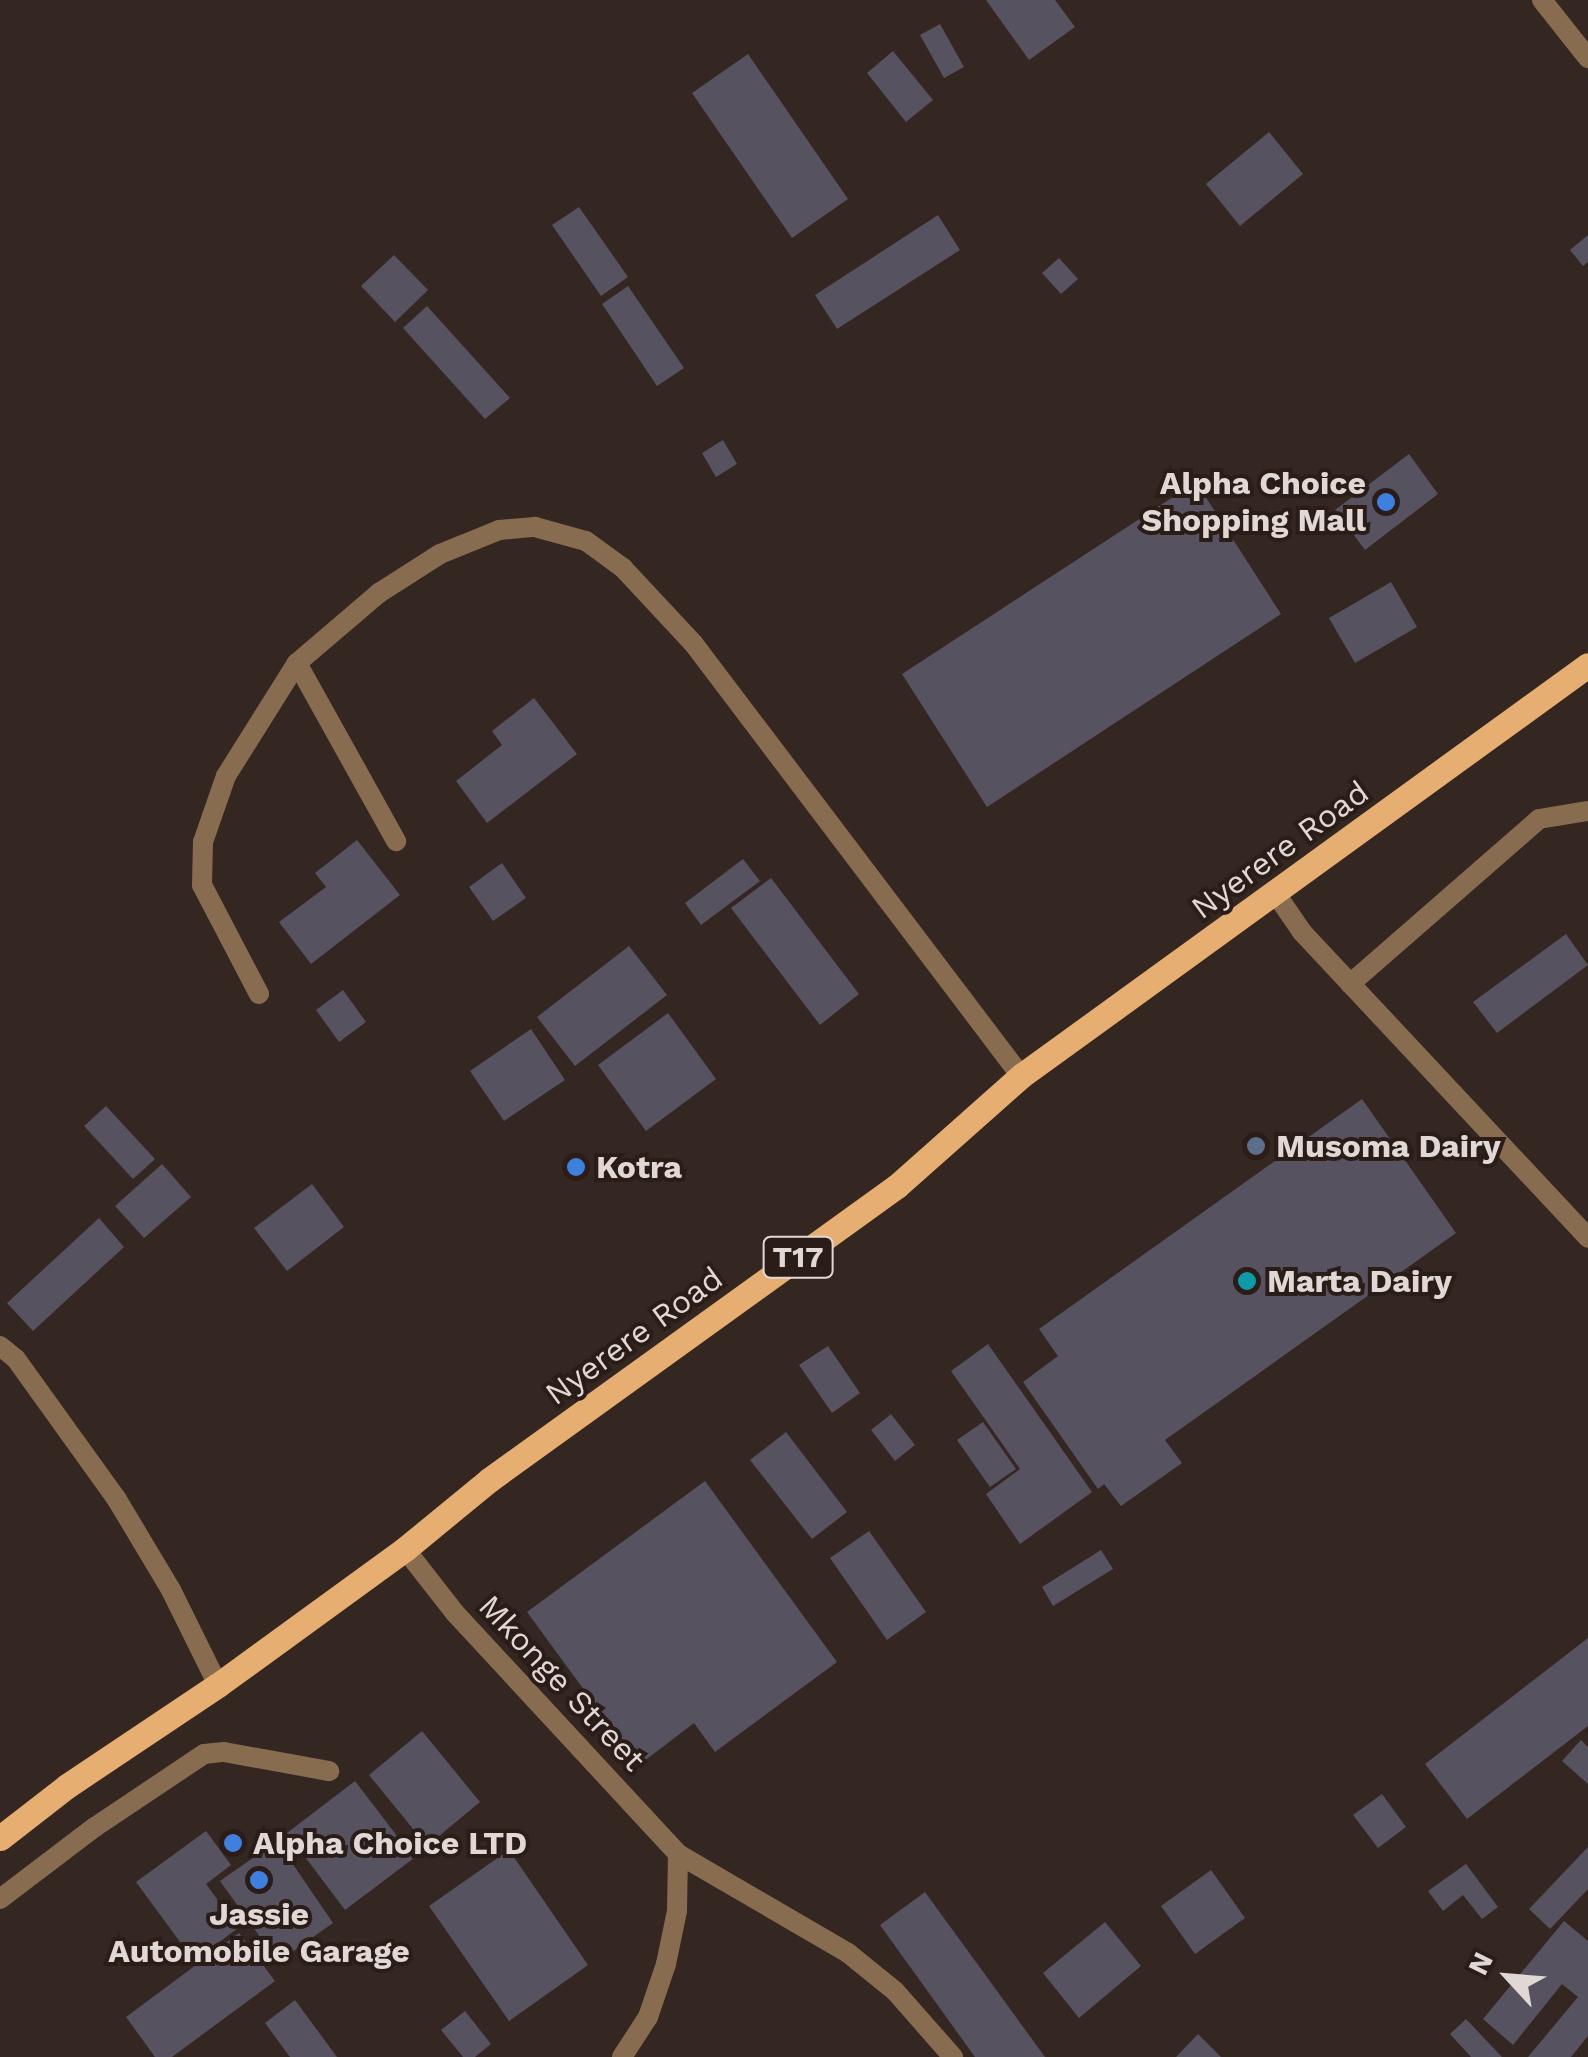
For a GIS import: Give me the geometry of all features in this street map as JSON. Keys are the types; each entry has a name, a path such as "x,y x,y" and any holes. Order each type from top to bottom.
{"main road":[{"name":"Nyerere Road","path":"0,1838 66,1786 218,1685 406,1549 489,1480 897,1186 1021,1076 1588,664"}],"street":[{"path":"1542,0 1588,58"},
{"path":"258,994 202,885 202,842 226,776 297,663 379,593 440,554 499,530 535,527 586,541 623,568 693,643 1021,1076"},
{"path":"297,663 396,841"},
{"path":"1350,984 1539,819 1588,811"},
{"path":"1276,894 1302,932 1588,1238"},
{"path":"0,1346 38,1388 116,1498 170,1590 218,1685"},
{"name":"Mkonge Street","path":"406,1549 455,1613 678,1854 848,1953 895,1991 953,2057"},
{"path":"0,1899 204,1754 224,1752 330,1770"},
{"path":"622,2057 648,2017 666,1964 677,1912 678,1854"}],"building":[{"path":"986,0 1055,0 1075,27 1029,60"},
{"path":"940,24 964,67 944,78 920,35"},
{"path":"893,51 933,100 906,122 867,73"},
{"path":"748,54 848,199 792,238 692,93"},
{"path":"1269,132 1303,174 1240,226 1206,184"},
{"path":"579,207 628,277 601,296 552,225"},
{"path":"938,215 960,250 837,329 815,295"},
{"path":"1588,235 1588,262 1583,266 1570,250"},
{"path":"394,255 428,290 395,322 361,286"},
{"path":"1059,258 1078,279 1061,294 1042,273"},
{"path":"628,286 684,368 657,386 602,304"},
{"path":"427,306 510,398 485,419 403,328"},
{"path":"723,440 737,464 716,477 702,453"},
{"name":"Alpha Choice Shopping Mall","path":"1409,454 1438,494 1365,550 1335,510"},
{"path":"1196,482 1281,614 987,807 902,674"},
{"path":"1391,582 1417,627 1355,663 1329,618"},
{"path":"534,698 577,754 487,823 456,781 502,745 492,731"},
{"path":"357,840 400,895 311,964 279,922 326,887 315,873"},
{"path":"743,859 760,881 701,925 685,903"},
{"path":"502,863 526,898 493,921 469,887"},
{"path":"771,878 859,994 820,1025 731,908"},
{"path":"1566,934 1588,965 1497,1033 1473,1002"},
{"path":"629,946 667,995 575,1066 537,1017"},
{"path":"343,990 366,1022 339,1042 316,1010"},
{"path":"668,1013 716,1079 646,1131 598,1065"},
{"path":"531,1029 565,1080 504,1121 470,1071"},
{"name":"Marta Dairy","path":"1362,1099 1456,1233 1165,1440 1182,1463 1121,1506 1104,1484 1098,1489 1023,1382 1058,1356 1039,1329"},
{"path":"106,1106 155,1159 133,1179 84,1126"},
{"path":"162,1164 191,1197 144,1238 115,1206"},
{"path":"312,1184 344,1227 287,1271 254,1228"},
{"path":"99,1218 124,1247 33,1331 7,1303"},
{"path":"988,1344 1092,1492 1020,1544 986,1494 1020,1469 951,1371"},
{"path":"828,1346 860,1393 832,1413 799,1365"},
{"path":"891,1414 915,1445 895,1461 871,1430"},
{"path":"983,1422 1016,1469 990,1487 957,1440"},
{"path":"786,1432 847,1512 812,1539 750,1460"},
{"path":"705,1481 837,1662 715,1752 694,1723 639,1765 527,1612"},
{"path":"869,1531 926,1612 887,1640 830,1558"},
{"path":"1101,1550 1113,1569 1053,1606 1042,1587"},
{"path":"1588,1638 1588,1726 1467,1819 1425,1764"},
{"path":"422,1731 480,1802 427,1846 369,1775"},
{"path":"1581,1740 1588,1747 1588,1784 1562,1761"},
{"path":"355,1781 414,1858 345,1910 287,1833"},
{"path":"1382,1794 1406,1827 1378,1848 1353,1815"},
{"path":"206,1831 231,1865 206,1884 238,1928 194,1961 136,1882"},
{"path":"277,1841 333,1923 278,1962 220,1881"},
{"path":"1588,1847 1588,1889 1550,1929 1529,1909"},
{"path":"509,1850 588,1965 509,2021 429,1906"},
{"path":"1466,1864 1498,1907 1482,1919 1463,1895 1443,1911 1428,1891"},
{"path":"1211,1870 1245,1918 1195,1954 1161,1906"},
{"path":"925,1892 1045,2057 975,2057 880,1925"},
{"path":"1564,1921 1588,1941 1588,2036 1571,2057 1528,2057 1578,1997 1562,1984 1513,2045 1483,2019"},
{"path":"1105,1922 1141,1966 1079,2018 1043,1973"},
{"path":"239,1933 275,1981 172,2057 155,2057 126,2017"},
{"path":"295,2000 337,2057 290,2057 265,2023"},
{"path":"465,2011 491,2044 475,2057 463,2057 441,2030"},
{"path":"1466,2019 1502,2057 1471,2057 1450,2034"},
{"path":"1198,2034 1221,2057 1176,2057"}],"place":[{"name":"Alpha Choice Shopping Mall","path":"1386,502"},
{"name":"Musoma Dairy","path":"1256,1146"},
{"name":"Kotra","path":"576,1167"},
{"name":"Marta Dairy","path":"1247,1281"},
{"name":"Alpha Choice LTD","path":"233,1843"},
{"name":"Jassie Automobile Garage","path":"259,1880"}]}
